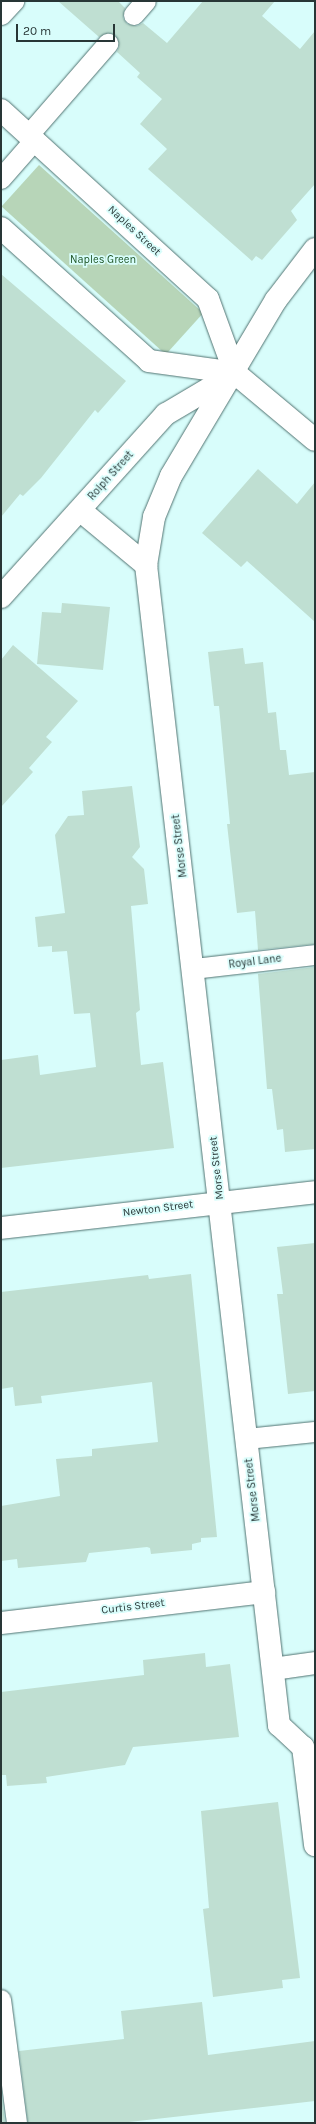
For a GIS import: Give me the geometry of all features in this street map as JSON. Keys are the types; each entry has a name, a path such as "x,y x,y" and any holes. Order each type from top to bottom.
{"street":[{"path":"1,14 13,1"},
{"name":"Naples Street","path":"1,110 208,299 235,373"},
{"path":"1,228 149,361 235,373 315,440"},
{"name":"Rolph Street","path":"146,565 154,517 171,476 235,373 276,300 315,249"},
{"name":"Rolph Street","path":"1,597 166,414 235,373"},
{"path":"80,511 146,565"},
{"name":"Morse Street","path":"146,565 194,969 279,1725 303,1747 315,1845"},
{"name":"Newton Street","path":"1,1228 315,1192"},
{"name":"Curtis Street","path":"1,1623 264,1592"},
{"path":"273,1669 315,1663"}],"lane":[{"path":"1,178 32,137 108,44"},
{"name":"Royal Lane","path":"194,969 315,955"},
{"path":"247,1440 315,1432"},
{"path":"1,2000 17,2123"}],"green space":[{"name":"Naples Green","path":"39,165 203,313 166,354 2,207"}],"building":[{"path":"58,1 118,1 125,8 123,18 127,24 137,26 143,23 167,43 203,1 275,1 262,16 300,49 315,31 315,184 291,211 297,220 262,260 256,256 252,261 148,169 167,149 140,124 162,99 137,77 140,73 117,52 119,46 116,36 110,33 99,37"},
{"path":"1,274 126,381 98,413 95,410 41,478 23,496 20,494 1,517"},
{"path":"258,469 297,504 315,482 315,622 247,561 241,567 202,533"},
{"path":"62,603 110,607 103,670 37,664 42,612 61,613"},
{"path":"13,645 78,701 46,737 52,742 29,768 33,772 1,807 1,660"},
{"path":"243,648 245,664 263,662 268,713 276,712 280,750 286,750 289,775 315,772 315,944 258,950 255,911 237,913 227,824 230,824 219,706 214,706 208,652"},
{"path":"132,786 140,847 132,857 144,869 148,904 131,906 140,1010 136,1013 141,1065 163,1062 174,1148 1,1168 1,1060 38,1055 40,1075 96,1067 90,1013 74,1014 67,951 52,952 52,946 38,947 35,917 65,913 55,835 68,816 84,815 82,791"},
{"path":"315,967 315,1149 285,1152 283,1129 277,1130 272,1089 267,1089 258,974"},
{"path":"315,1243 315,1391 288,1394 277,1294 283,1294 277,1247"},
{"path":"191,1274 217,1537 201,1538 201,1542 192,1544 192,1550 151,1554 150,1548 147,1547 89,1553 86,1562 18,1568 17,1559 1,1561 1,1506 60,1496 56,1459 92,1456 92,1449 158,1442 152,1382 41,1396 42,1403 15,1406 13,1387 1,1389 1,1292 148,1275 149,1279"},
{"path":"205,1653 206,1667 230,1664 239,1737 133,1747 125,1765 46,1777 47,1783 7,1786 6,1775 1,1775 1,1692 144,1675 143,1660"},
{"path":"278,1802 300,1978 282,1980 283,1988 213,1997 203,1909 209,1908 201,1811"},
{"path":"202,2002 208,2055 315,2041 315,2101 120,2123 28,2123 19,2051 124,2039 121,2011"},
{"path":"1,2089 5,2123 1,2123"}]}
